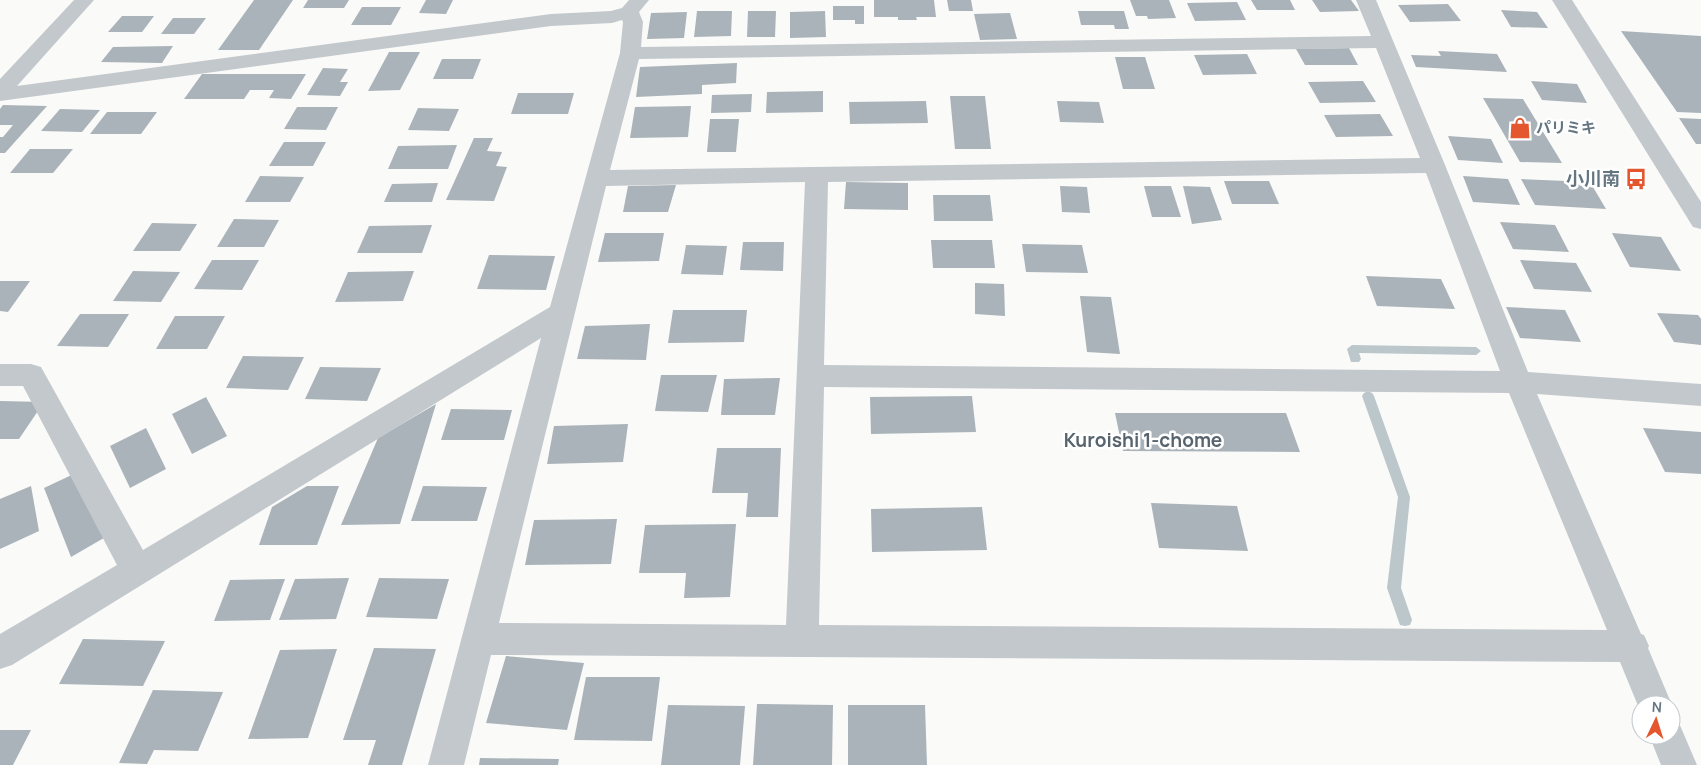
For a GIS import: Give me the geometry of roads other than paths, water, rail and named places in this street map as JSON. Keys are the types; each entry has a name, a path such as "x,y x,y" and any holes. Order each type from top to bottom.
{"street":[{"path":"0,93 84,0"},
{"path":"1366,0 1434,165 1518,382 1632,646 1651,695"},
{"path":"1562,0 1701,221"},
{"path":"0,93 551,20 612,17 634,6"},
{"path":"446,765 561,313 630,53 634,6"},
{"path":"630,53 1382,42"},
{"path":"597,178 1434,165"},
{"path":"802,642 817,174"},
{"path":"0,653 561,313"},
{"path":"0,375 31,375 137,570"},
{"path":"811,376 1518,382 1701,395"},
{"path":"479,639 1632,646"},
{"path":"1671,745 1679,765"}],"waterway":[{"path":"1355,359 1352,349 1476,351"},
{"path":"1368,396 1404,497 1394,588 1405,620"}],"place":[{"name":"パリミキ","path":"1520,128"},
{"name":"小川南","path":"1636,179"}],"district":[{"name":"Kuroishi 1-chome","path":"1143,440"}]}
